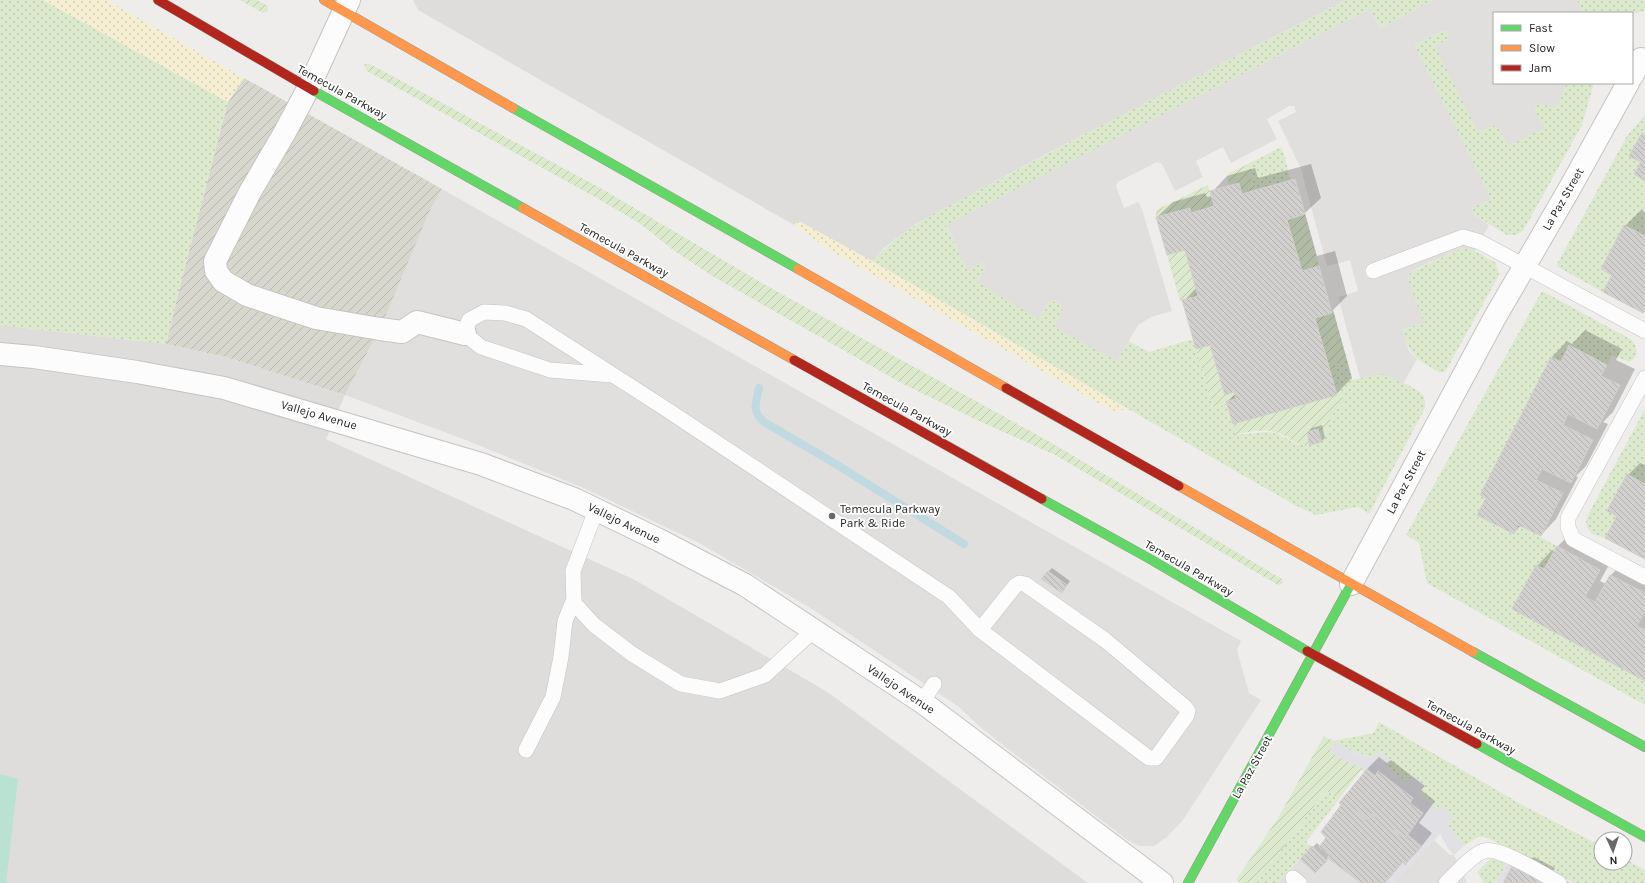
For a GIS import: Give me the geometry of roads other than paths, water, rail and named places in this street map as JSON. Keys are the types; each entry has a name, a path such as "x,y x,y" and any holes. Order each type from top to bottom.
{"main road":[{"name":"Temecula Parkway","path":"158,0 276,70 309,87 1143,555 1313,654 1645,837"},
{"path":"324,0 347,6 1352,584 1645,747"},
{"name":"La Paz Street","path":"1188,883 1352,584"}],"street":[{"path":"347,6 309,87 250,192 215,261 216,271 223,282 247,295 316,318 402,332 417,322 465,334"},
{"name":"La Paz Street","path":"1352,584 1494,319 1627,84"},
{"name":"Vallejo Avenue","path":"0,354 34,357 129,371 224,388 481,464 574,499 659,540 745,585 814,630 922,702 1162,883"}],"lane":[{"path":"1373,271 1463,237 1480,242 1645,331"},
{"path":"612,375 550,370 481,347 465,334 469,320 484,312 505,313 526,319 612,375 949,597 980,630 1149,758 1156,758 1187,716 1188,711 1185,707 1105,640 1025,584 1020,583 1015,586 980,630"},
{"path":"1645,378 1568,518 1568,527 1573,539 1645,577"},
{"path":"596,510 573,572 574,603 594,625 632,654 681,684 720,691 765,675 814,630"},
{"path":"526,750 553,697 561,657 565,621 574,599"},
{"path":"922,702 934,684"},
{"path":"1446,883 1482,851 1488,850 1500,852 1559,883"}],"waterway":[{"path":"759,388 756,410 757,414 764,422 834,463 964,544"}],"place":[{"name":"Temecula Parkway Park & Ride","path":"832,516"}]}
